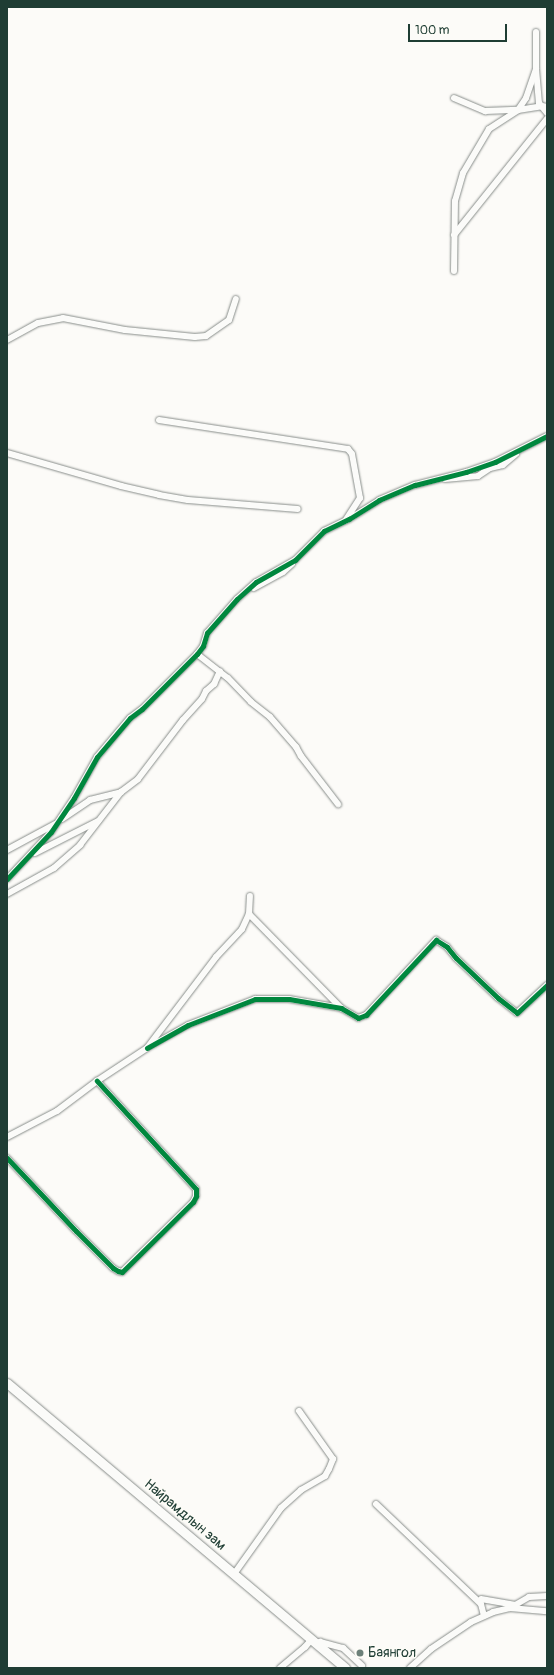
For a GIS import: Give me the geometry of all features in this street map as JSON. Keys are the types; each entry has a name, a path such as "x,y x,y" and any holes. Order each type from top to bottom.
{"main road":[{"name":"Найрамдлын зам","path":"7,1382 345,1668"}],"street":[{"path":"536,32 536,69 539,103 544,107 547,113"},
{"path":"454,272 455,201 463,173 490,129 518,110 526,98 536,69"},
{"path":"454,98 485,111 518,110 544,107"},
{"path":"454,235 519,157 547,119"},
{"path":"7,340 38,323 63,318 124,330 195,337 206,336 229,320 236,299"},
{"path":"159,420 348,449 352,454 360,498 346,521"},
{"path":"7,879 46,838 74,798 97,757 130,718 142,709 197,654 203,646 207,633 242,595 265,576 300,556 319,535 346,521 384,497 414,485 495,462 546,436"},
{"path":"7,453 121,486 166,496 298,509"},
{"path":"197,654 220,671 251,702 270,717 296,747 301,756 338,804"},
{"path":"7,894 54,868 80,845 121,792 138,779 148,764 156,757 183,720 202,699 206,691 214,684 220,671"},
{"path":"7,850 58,822 90,800 121,792"},
{"path":"30,855 99,820"},
{"path":"146,1048 216,957 242,929 249,914 250,896"},
{"path":"249,914 341,1008 358,1018 366,1015 436,940 447,947 456,958 498,998 517,1013 547,985"},
{"path":"7,1137 57,1111 97,1081 146,1048 188,1025 255,999 289,999 341,1008"},
{"path":"7,1158 113,1268 118,1272 122,1272 193,1202 196,1196 196,1190 97,1081"},
{"path":"234,1574 281,1508 301,1490 325,1476 329,1469 333,1459 299,1412"},
{"path":"376,1504 481,1604 484,1616"},
{"path":"410,1668 431,1649 471,1622 513,1606 529,1597 547,1596"},
{"path":"481,1599 547,1612"},
{"path":"280,1668 305,1647 314,1642 320,1642 343,1648 362,1666"}],"cycle path":[{"path":"7,879 51,832 74,798 97,757 130,718 142,709 197,654 203,646 207,633 237,599 256,582 295,560 324,531 349,519 379,500 415,485 466,472 495,462 547,436"},
{"path":"147,1048 188,1025 255,999 289,999 341,1008 358,1018 366,1015 436,940 447,947 456,958 498,998 517,1013 547,985"},
{"path":"7,1158 113,1268 122,1272 193,1202 196,1196 196,1189 97,1081"}],"place":[{"name":"Баянгол","path":"360,1653"}]}
